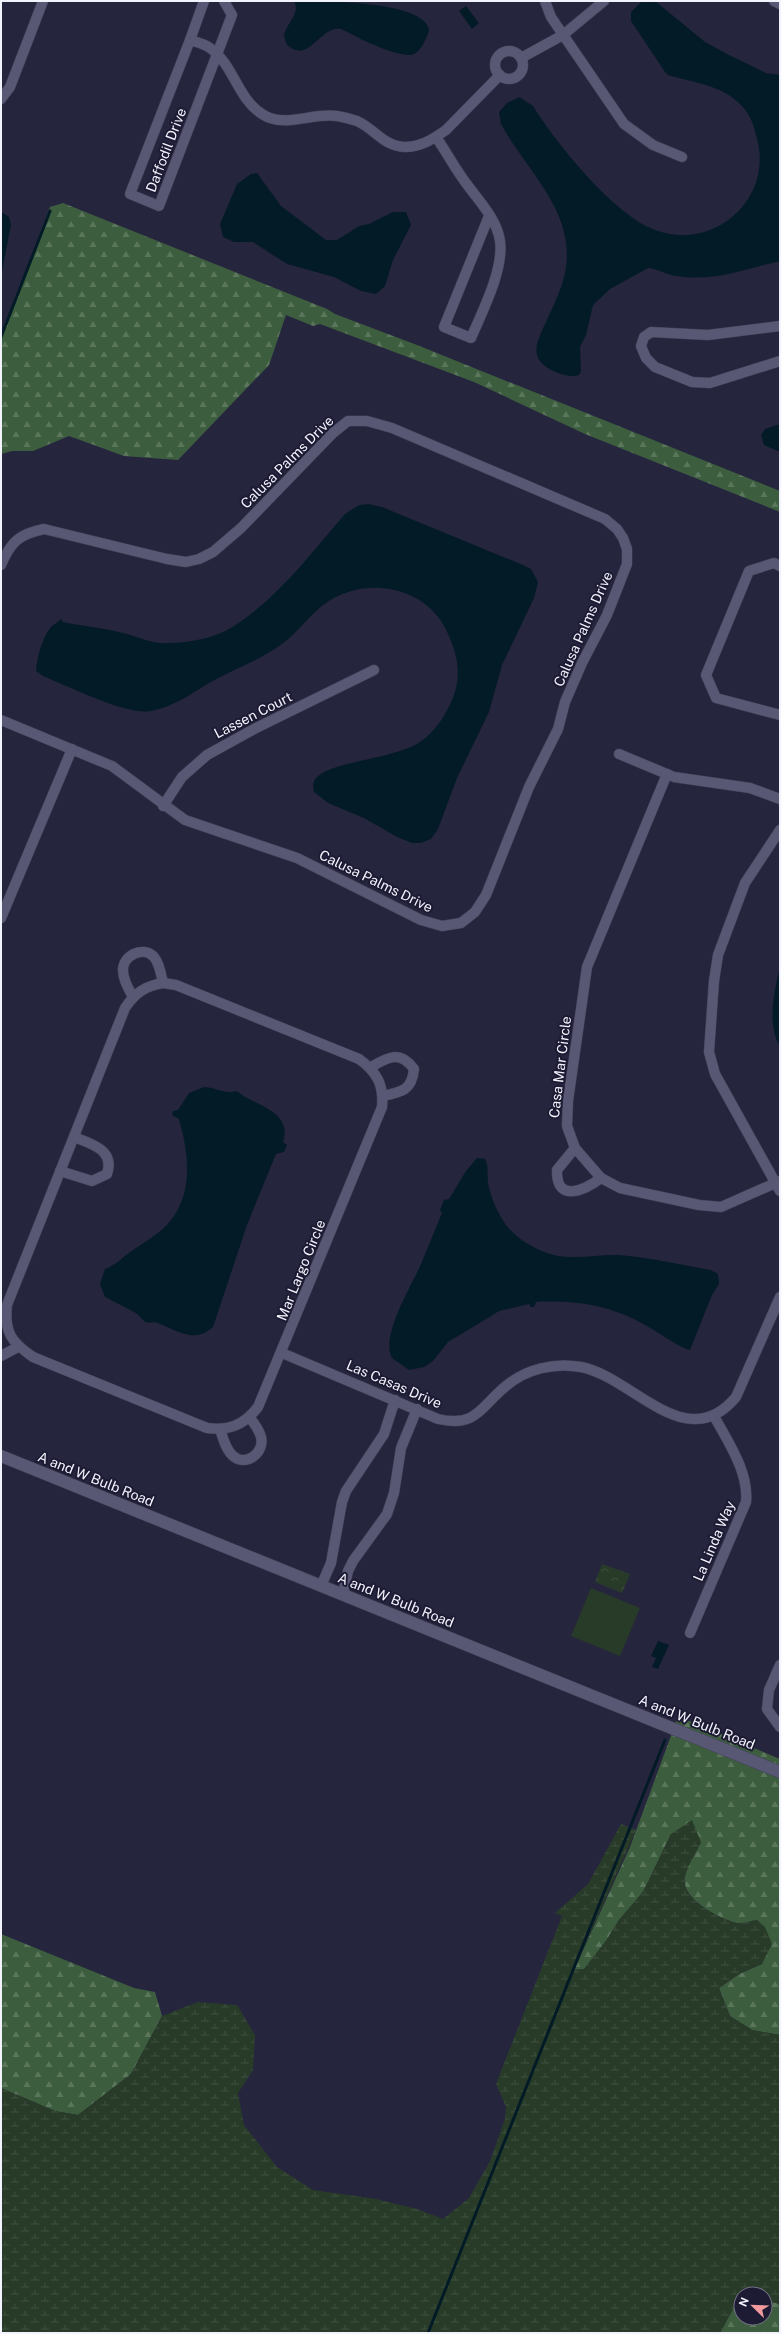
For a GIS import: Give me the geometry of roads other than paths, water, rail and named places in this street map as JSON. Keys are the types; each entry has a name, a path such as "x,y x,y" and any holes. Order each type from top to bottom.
{"street":[{"path":"1,99 10,87 43,1"},
{"name":"Daffodil Drive","path":"204,1 130,194 158,206 232,15 224,1"},
{"path":"545,1 551,17 624,124 653,145 682,157"},
{"path":"521,58 563,35 604,1"},
{"path":"774,1 780,4"},
{"path":"190,40 209,48 223,60 246,99 253,108 264,116 293,120 325,115 337,116 358,122 384,142 396,146 419,146 436,137 446,130 500,75"},
{"path":"509,51 514,52 521,58 523,66 516,77 508,79 500,75 496,67 497,58 500,54 509,51"},
{"path":"436,137 489,216 496,228 500,242 498,261 492,286 471,338 444,327 489,216"},
{"path":"780,326 708,335 651,332 644,337 641,346 646,358 655,366 692,382 710,383 780,361"},
{"name":"Calusa Palms Drive","path":"1,565 14,541 30,532 44,529 167,559 186,562 198,559 213,552 233,536 333,433 348,421 367,421 392,428 605,518 617,529 623,538 626,549 627,564 607,615 582,663 565,702 558,729 529,787 486,895 476,912 461,923 442,926 421,920 297,858 185,820 163,806 136,783 112,766 1,720"},
{"path":"780,566 774,563 748,571 706,675 716,698 780,715"},
{"name":"Lassen Court","path":"163,806 182,778 206,755 256,728 374,670"},
{"path":"1,918 72,749"},
{"path":"619,754 667,774 696,782 750,788 780,798"},
{"name":"Casa Mar Circle","path":"667,774 587,967 567,1113 569,1137 575,1148 601,1178 620,1188 699,1205 721,1207 779,1185"},
{"path":"779,1185 715,1074 709,1052 714,981 718,955 745,883 780,830"},
{"path":"133,997 123,971 124,965 130,956 140,952 150,955 158,964 163,984"},
{"name":"Mar Largo Circle","path":"163,984 176,985 359,1059 371,1067 382,1086 382,1107 282,1353 258,1407 250,1418 233,1428 220,1430 207,1428 33,1357 18,1347 11,1338 3,1318 125,1008 133,997 152,985 163,984"},
{"path":"371,1067 384,1059 396,1056 407,1060 414,1069 413,1081 406,1089 383,1096"},
{"path":"60,1171 92,1181 107,1174 109,1158 106,1152 92,1144 74,1137"},
{"path":"575,1148 557,1170 558,1181 562,1186 566,1190 577,1192 583,1190 601,1178"},
{"name":"Las Casas Drive","path":"282,1353 438,1419 461,1421 472,1418 482,1411 506,1386 524,1374 546,1367 567,1366 580,1367 603,1375 675,1417 698,1419 714,1416 728,1407 736,1397 780,1297"},
{"path":"1,1356 18,1347"},
{"path":"322,1586 331,1563 341,1508 346,1491 384,1434 395,1400"},
{"path":"343,1594 348,1571 353,1562 388,1514 394,1493 401,1448 417,1409"},
{"name":"La Linda Way","path":"690,1633 746,1502 744,1478 714,1416"},
{"path":"220,1430 226,1446 232,1456 243,1460 254,1457 261,1449 261,1438 250,1418"},
{"name":"A and W Bulb Road","path":"1,1456 780,1772"},
{"path":"780,1665 769,1690 767,1709 780,1727"}],"water":[{"path":"294,1 347,2 392,8 411,13 424,21 429,31 419,50 414,54 409,55 384,49 341,29 334,29 327,33 308,48 295,50 287,45 284,36 296,10"},
{"path":"642,1 655,1 705,42 727,54 766,73 780,75 780,261 729,274 704,277 673,275 648,268 610,289 593,305 586,335 580,347 581,371 579,375 563,375 542,364 538,358 536,350 540,335 558,296 564,277 567,246 563,227 556,209 535,174 511,141 501,124 499,112 507,103 519,97 533,106 556,139 588,178 624,211 642,223 658,231 680,235 700,233 719,226 735,214 748,199 756,181 760,161 757,139 749,116 740,104 724,92 706,85 668,75 665,72 631,21 631,12"},
{"path":"466,6 479,23 472,29 459,11"},
{"path":"257,173 281,206 326,240 337,240 359,226 369,224 393,212 406,212 411,225 393,260 385,286 376,294 361,291 334,277 287,264 253,242 234,242 223,237 220,224 237,184 251,174"},
{"path":"1,212 9,217 11,225 1,276"},
{"path":"780,424 780,452 764,445 761,435 765,429"},
{"path":"368,504 382,507 523,565 531,569 538,582 534,598 502,665 489,712 457,778 438,829 431,839 421,843 412,843 397,837 364,818 328,803 314,792 313,787 316,778 324,772 409,748 420,742 435,729 446,712 452,700 457,683 458,667 454,650 448,634 439,618 427,606 413,596 397,590 380,588 362,589 345,593 329,601 311,616 294,634 273,650 218,678 189,696 167,706 151,711 140,711 113,705 43,676 36,671 37,660 42,643 50,628 61,619 63,622 116,631 161,643 180,643 199,640 226,631 250,615 280,588 294,574 345,514 359,505"},
{"path":"780,965 780,1047 773,1027 773,1006"},
{"path":"204,1087 228,1092 237,1091 274,1113 283,1125 285,1133 283,1142 287,1145 284,1152 276,1154 247,1225 213,1327 199,1335 193,1335 179,1332 156,1322 145,1322 136,1313 105,1297 100,1284 105,1269 109,1268 158,1233 167,1225 178,1209 186,1184 187,1171 185,1144 179,1119 172,1115 173,1111 178,1110 189,1093"},
{"path":"477,1158 485,1159 491,1194 503,1221 516,1235 534,1247 554,1255 569,1257 618,1255 641,1257 711,1270 718,1274 719,1284 712,1295 690,1350 685,1349 632,1318 606,1308 579,1303 536,1302 534,1307 531,1307 529,1304 499,1311 448,1342 433,1361 424,1367 409,1370 392,1358 389,1349 390,1337 394,1324 442,1213 440,1210 444,1200 449,1199 466,1171"},
{"path":"658,1641 669,1645 658,1669 652,1667 656,1658 651,1656"}],"waterway":[{"path":"1,337 50,211"},
{"path":"428,2333 665,1740"}]}
